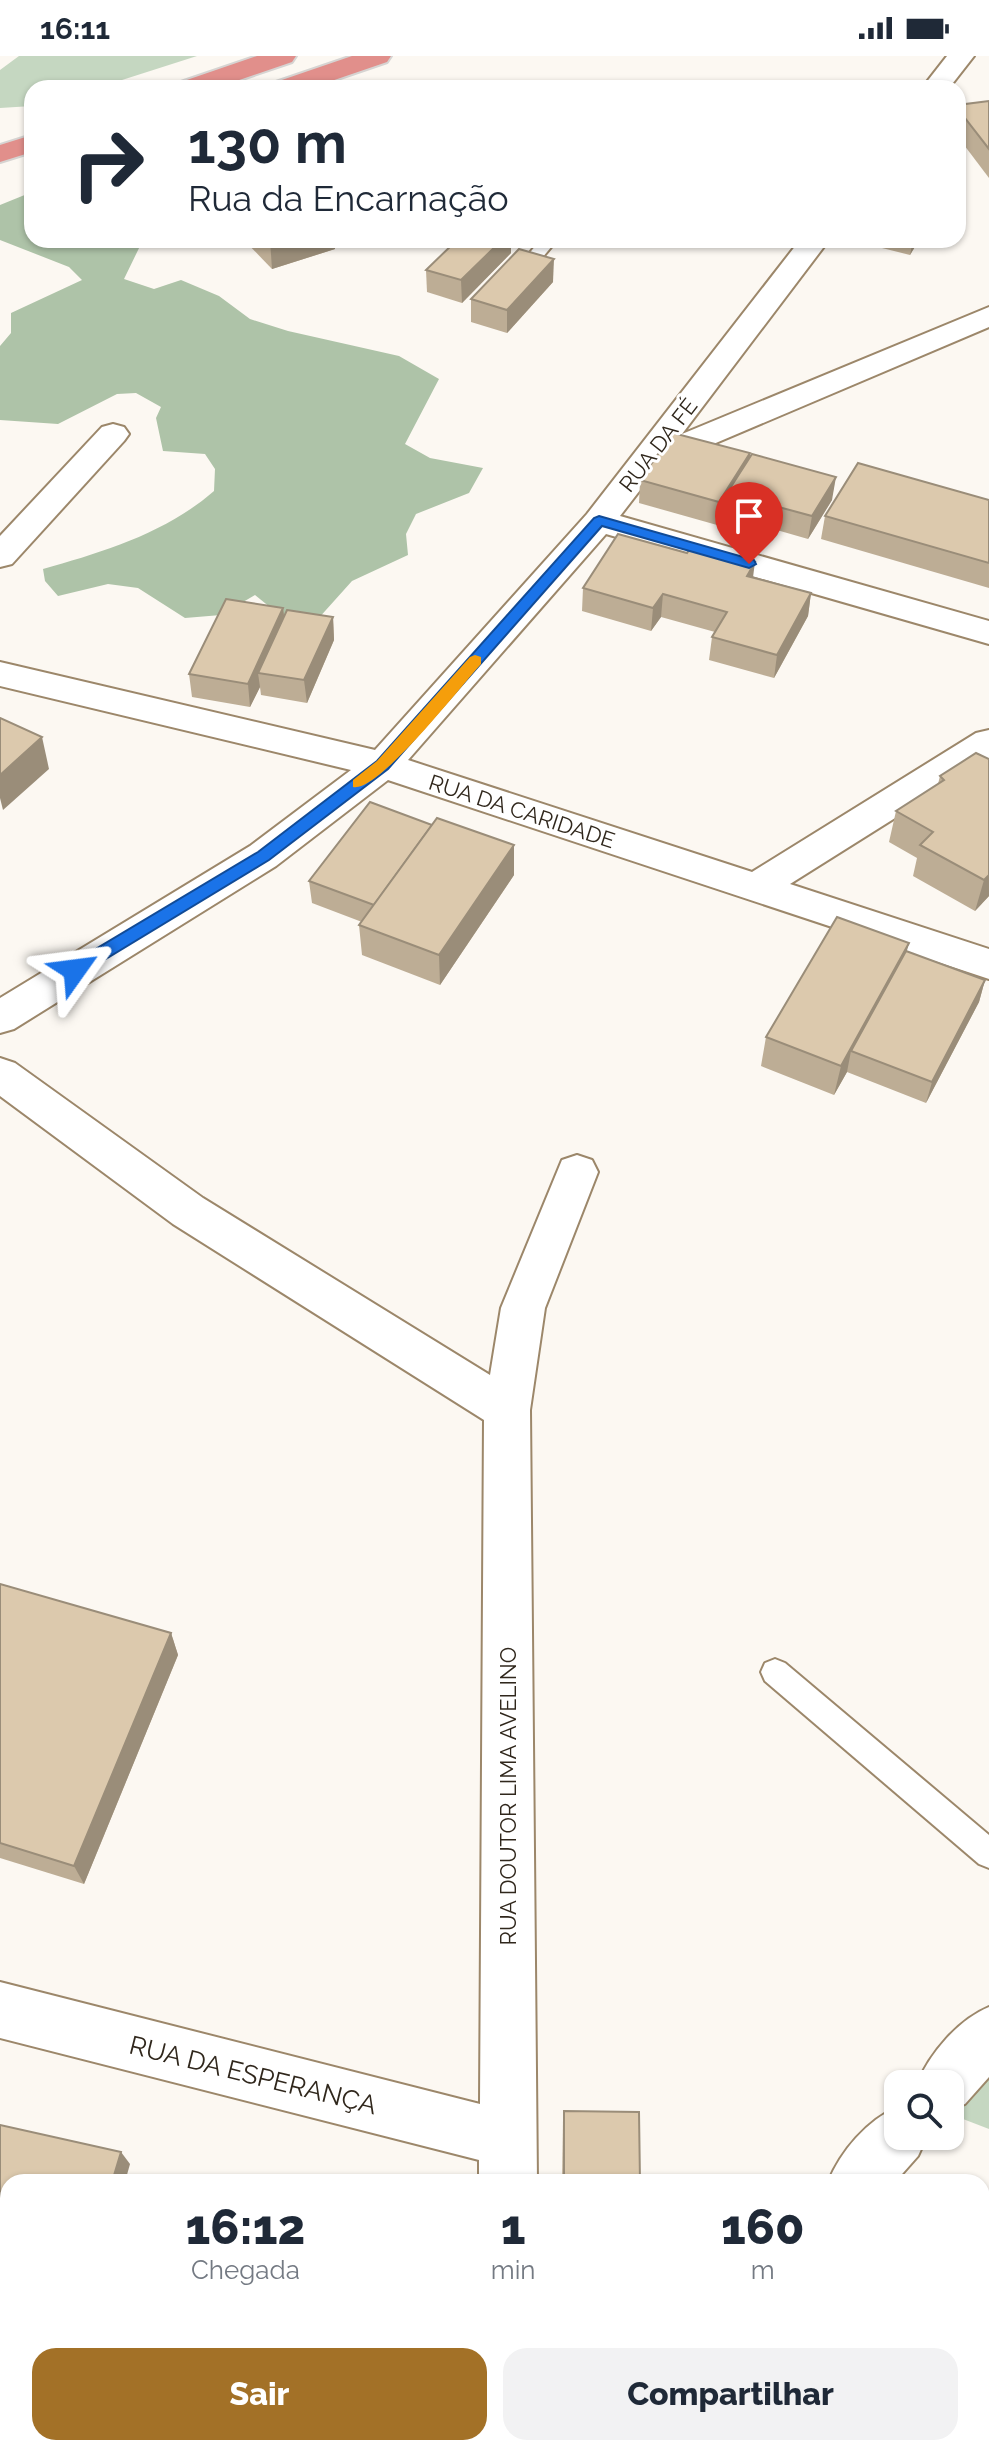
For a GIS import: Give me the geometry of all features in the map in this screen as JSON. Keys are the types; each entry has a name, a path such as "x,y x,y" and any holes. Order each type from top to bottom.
{"highway":[{"path":"213,80 283,56"},
{"path":"308,80 378,56"},
{"path":"0,154 24,146"}],"street":[{"path":"942,80 961,56"},
{"name":"RUA DA FÉ","path":"0,1018 263,856 383,765 599,521 809,248"},
{"path":"646,462 989,316"},
{"path":"944,336 989,349"},
{"path":"0,556 113,434"},
{"path":"599,521 989,633"},
{"name":"RUA DA CARIDADE","path":"0,674 383,765 989,964"},
{"path":"755,888 989,742"},
{"path":"0,1074 188,1211 507,1410"},
{"name":"RUA DOUTOR LIMA AVELINO","path":"507,2160 507,1410 523,1308 577,1172"},
{"name":"RUA DA ESPERANÇA","path":"0,2010 507,2160"},
{"path":"958,2070 989,2035"},
{"path":"864,2174 886,2150"}],"lane":[{"path":"536,255 542,248"},
{"path":"775,1672 989,1854"}],"green space":[{"path":"19,56 197,56 122,80 24,80 24,106 0,108 0,70"},
{"path":"24,195 24,248 139,248 124,279 154,289 181,280 219,296 250,319 288,331 399,356 439,379 405,444 430,458 483,468 469,493 416,514 406,534 408,555 352,581 317,620 287,621 255,595 221,615 185,618 138,588 108,584 58,596 45,581 43,569 111,548 175,519 214,491 215,469 205,454 163,451 156,418 161,407 136,393 117,394 58,424 0,420 0,346 11,333 11,313 82,280 69,267 0,240 0,205"},
{"path":"989,2062 989,2129 964,2119 964,2088"}],"building":[{"path":"989,101 989,149 966,119 966,104"},
{"path":"449,248 494,248 461,280 426,270"},
{"path":"519,249 554,259 507,310 471,299"},
{"path":"673,433 750,453 719,502 640,480"},
{"path":"752,454 836,477 812,516 727,493"},
{"path":"858,463 989,500 989,563 825,516"},
{"path":"618,534 687,553 692,546 755,562 747,576 811,593 777,655 712,637 727,612 663,594 653,608 583,588"},
{"path":"226,599 283,608 248,684 189,674"},
{"path":"287,610 333,617 304,680 258,673"},
{"path":"0,718 42,737 0,775"},
{"path":"976,753 989,759 989,875 984,880 920,845 933,832 896,811 944,780 940,776"},
{"path":"370,802 432,825 374,905 309,881"},
{"path":"437,818 514,845 439,955 359,925"},
{"path":"837,917 909,943 841,1066 766,1037"},
{"path":"906,951 985,980 932,1082 851,1051"},
{"path":"0,1584 171,1633 74,1866 0,1843"},
{"path":"564,2111 639,2112 640,2174 564,2174"},
{"path":"0,2125 121,2152 114,2174 0,2174"}],"slow traffic":[{"path":"358,784 383,765 475,660"}],"route":[{"path":"75,970 263,856 383,765 599,521 749,564"}]}
